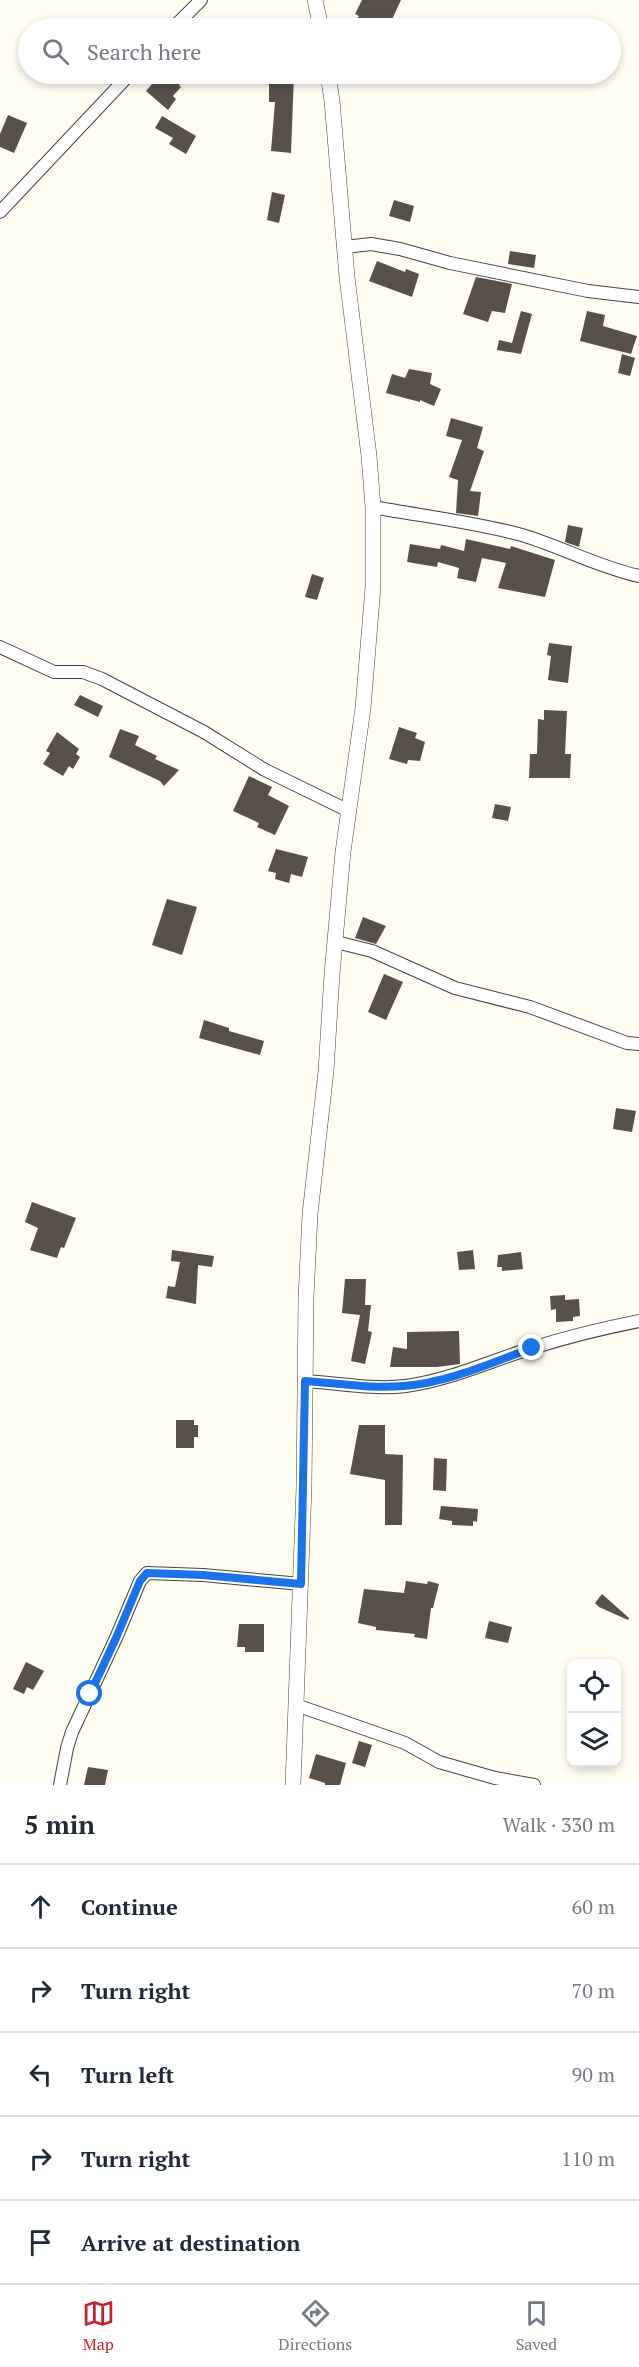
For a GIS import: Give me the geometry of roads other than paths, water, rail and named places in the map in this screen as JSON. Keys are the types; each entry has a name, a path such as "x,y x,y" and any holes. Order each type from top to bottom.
{"street":[{"path":"183,18 201,0"},
{"path":"315,0 319,18"},
{"path":"0,212 121,84"},
{"path":"293,1785 301,1584 310,1214 326,1071 349,811 363,708 373,587 373,507 329,84"},
{"path":"345,247 371,244 390,247 450,263 588,291 639,297"},
{"path":"373,507 520,535 557,547 601,566 639,576"},
{"path":"0,647 54,672 83,672 102,679 204,732 265,770 349,811"},
{"path":"336,942 372,951 455,988 530,1007 616,1040 639,1044"},
{"path":"305,1381 404,1386 474,1369 532,1348 639,1321"},
{"path":"60,1785 66,1748 72,1732 140,1581 147,1573 203,1575 301,1584"},
{"path":"296,1705 405,1743 439,1762 495,1778 534,1785"}]}
